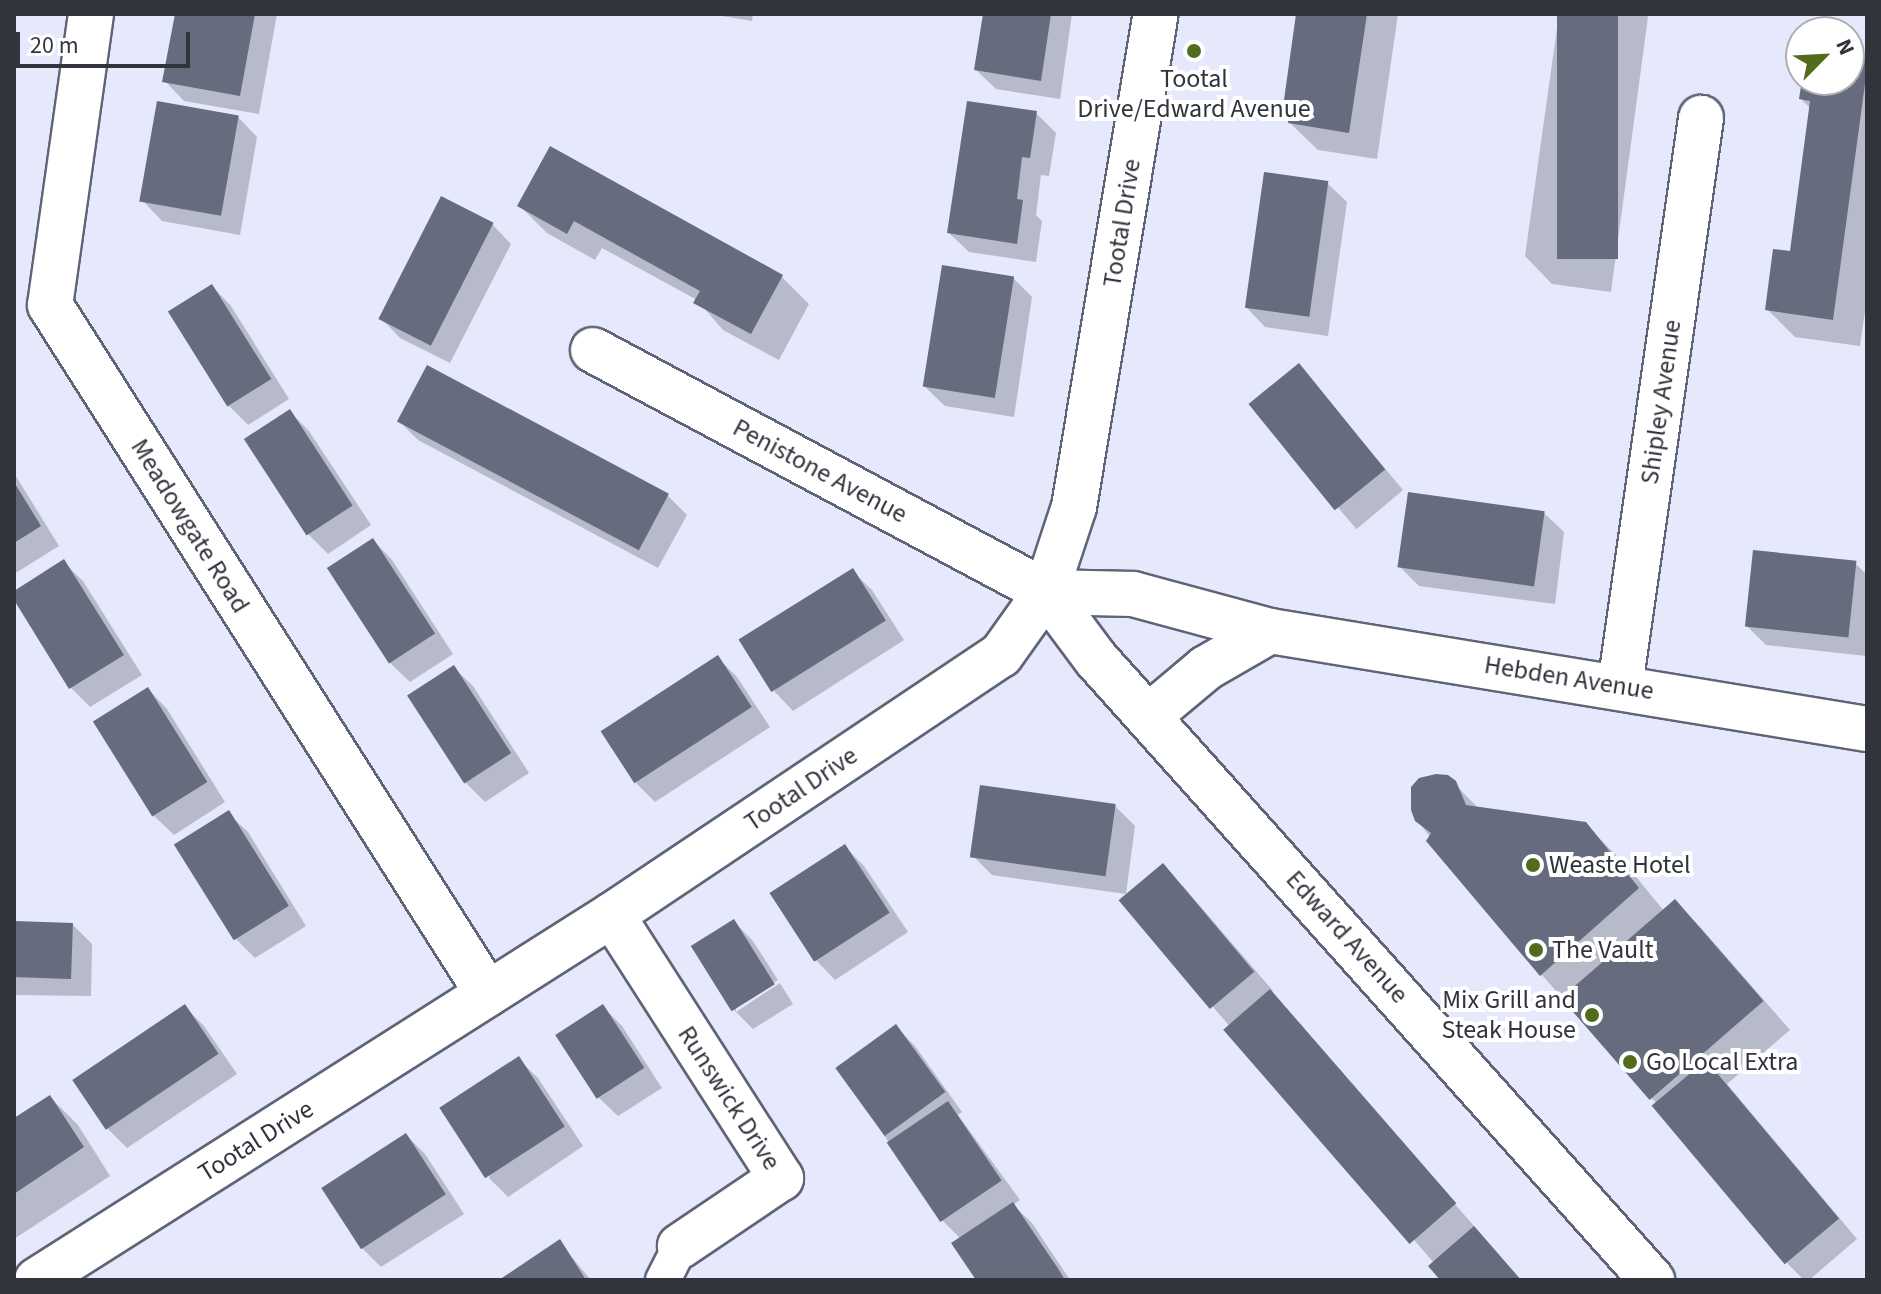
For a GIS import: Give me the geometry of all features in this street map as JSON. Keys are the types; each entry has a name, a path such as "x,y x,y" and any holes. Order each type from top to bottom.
{"street":[{"name":"Meadowgate Road","path":"91,14 50,305 488,994"},
{"name":"Tootal Drive","path":"37,1280 612,915 1001,655 1046,592 1074,507 1156,14"},
{"name":"Shipley Avenue","path":"1620,686 1701,118"},
{"name":"Penistone Avenue","path":"593,350 1046,592"},
{"name":"Hebden Avenue","path":"1046,592 1133,594 1270,631 1620,686 1867,729"},
{"name":"Edward Avenue","path":"1046,592 1096,659 1150,715 1652,1280"},
{"path":"1150,715 1206,668 1270,631"},
{"name":"Runswick Drive","path":"612,915 781,1178 672,1263"}],"building":[{"path":"175,14 255,14 240,96 162,82"},
{"path":"983,14 1051,14 1041,81 974,70"},
{"path":"1296,14 1367,14 1349,133 1288,123 1290,108 1283,107"},
{"path":"1557,14 1618,14 1618,259 1557,259"},
{"path":"1865,54 1867,54 1865,84"},
{"path":"1799,96 1863,96 1833,320 1765,310 1773,249 1790,251 1810,101 1799,99"},
{"path":"157,101 239,115 221,216 139,201"},
{"path":"967,101 1037,111 1030,158 1022,157 1017,199 1023,200 1017,244 947,233"},
{"path":"550,146 783,275 751,334 693,303 700,291 574,221 567,234 517,206"},
{"path":"1264,172 1328,181 1309,317 1245,308"},
{"path":"441,196 494,223 431,346 378,319"},
{"path":"942,265 1014,276 995,398 923,386"},
{"path":"212,284 271,379 227,407 168,312"},
{"path":"1299,363 1385,469 1335,510 1248,404"},
{"path":"427,365 669,494 639,550 397,422"},
{"path":"290,409 353,505 307,535 244,439"},
{"path":"14,482 41,526 14,543"},
{"path":"1408,492 1545,511 1534,586 1397,567"},
{"path":"373,538 435,634 389,664 327,568"},
{"path":"1753,550 1856,561 1848,637 1745,627"},
{"path":"64,559 124,655 69,689 14,600 14,591"},
{"path":"853,568 886,621 771,692 739,640"},
{"path":"718,655 752,707 634,783 601,731"},
{"path":"454,665 511,753 464,784 407,695"},
{"path":"148,687 207,782 152,816 93,721"},
{"name":"Weaste Hotel","path":"1448,775 1456,781 1466,805 1586,822 1639,888 1540,976 1426,841 1431,833 1415,821 1411,810 1411,787 1419,778"},
{"path":"980,785 1116,804 1106,876 970,857"},
{"path":"229,810 289,906 234,940 174,844"},
{"path":"845,844 890,913 814,962 770,893"},
{"path":"1163,863 1254,972 1210,1009 1119,900"},
{"path":"1675,899 1764,1001 1650,1100 1561,998"},
{"path":"734,919 775,984 732,1011 691,946"},
{"path":"14,921 73,923 71,979 14,977"},
{"path":"1270,989 1456,1203 1410,1244 1223,1030"},
{"path":"185,1004 219,1054 106,1130 72,1080"},
{"path":"603,1004 644,1068 597,1099 555,1035"},
{"path":"896,1024 945,1092 885,1136 835,1068"},
{"path":"519,1056 565,1126 485,1178 439,1108"},
{"path":"1706,1060 1839,1219 1785,1264 1652,1106"},
{"path":"50,1095 84,1147 14,1194 14,1118"},
{"path":"948,1101 1002,1181 940,1222 887,1142"},
{"path":"406,1133 446,1194 361,1249 321,1188"},
{"path":"1013,1202 1065,1280 976,1280 951,1243"},
{"path":"1474,1226 1521,1280 1440,1280 1428,1266"},
{"path":"560,1239 586,1280 499,1280"}],"place":[{"name":"Tootal Drive/Edward Avenue","path":"1194,51"},
{"name":"Weaste Hotel","path":"1533,865"},
{"name":"The Vault","path":"1536,950"},
{"name":"Mix Grill and Steak House","path":"1592,1015"},
{"name":"Go Local Extra","path":"1630,1062"}]}
